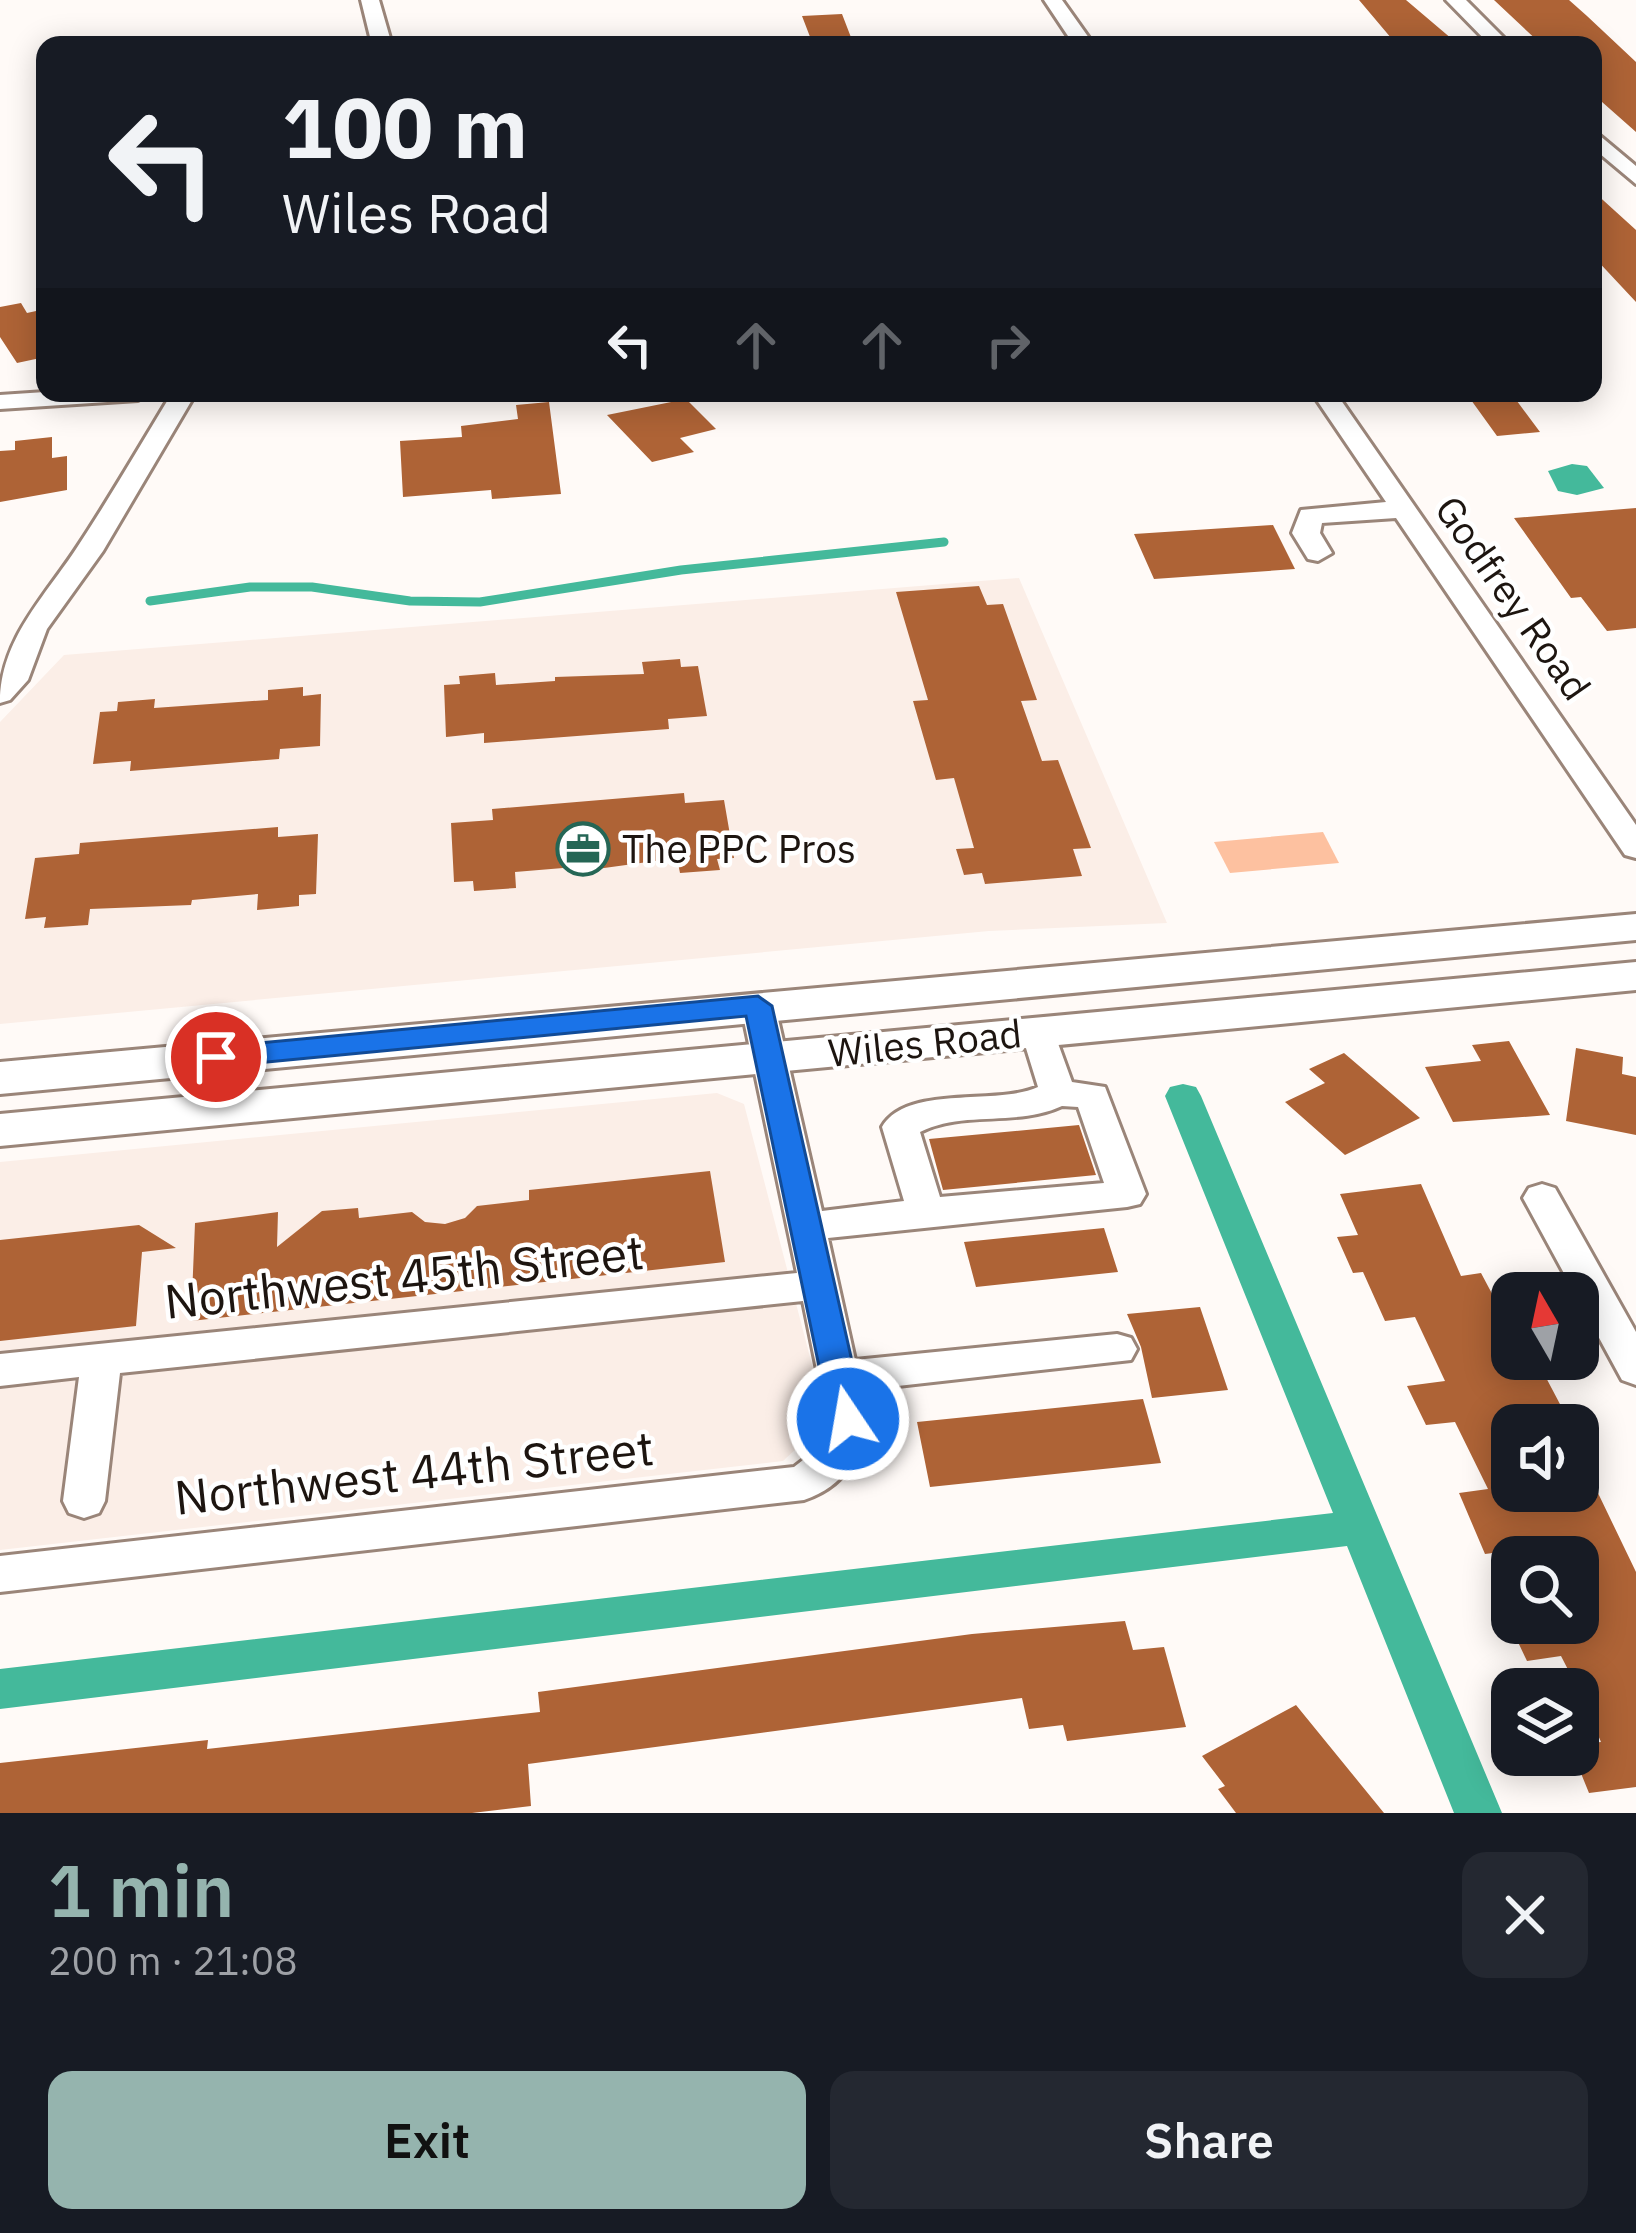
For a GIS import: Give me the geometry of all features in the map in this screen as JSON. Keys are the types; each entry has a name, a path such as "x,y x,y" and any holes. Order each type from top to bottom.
{"main road":[{"name":"Wiles Road","path":"0,1078 1636,927"},
{"name":"Wiles Road","path":"0,1130 1636,976"}],"street":[{"path":"370,0 380,36"},
{"path":"1053,0 1078,36"},
{"path":"1455,0 1492,36"},
{"path":"1602,145 1636,178"},
{"path":"0,402 36,400"},
{"path":"0,694 14,680 32,629 89,551 179,402"},
{"name":"Godfrey Road","path":"1330,402 1636,848"},
{"path":"1318,553 1306,533 1310,516 1404,509"},
{"path":"0,652 32,629"},
{"path":"758,1006 839,1378 1117,1348"},
{"path":"1039,1032 1058,1093"},
{"path":"806,1227 1127,1193 1092,1096 1058,1093 1039,1105 919,1114 900,1127 923,1202 916,1213"},
{"path":"1542,1198 1636,1369"},
{"name":"Northwest 45th Street","path":"0,1370 819,1285"},
{"path":"84,1501 101,1359"},
{"name":"Northwest 44th Street","path":"0,1574 804,1483 833,1460 848,1419 839,1378"}],"shaded area":[{"path":"1572,464 1587,466 1604,488 1577,495 1558,491 1548,471"},
{"path":"1019,578 1167,923 989,931 0,1024 0,722 64,655"},
{"path":"1323,832 1339,863 1230,873 1214,842"},
{"path":"717,1093 744,1104 817,1384 811,1435 783,1461 0,1550 0,1162"}],"building":[{"path":"1359,0 1406,0 1448,36 1389,36"},
{"path":"1494,0 1569,0 1587,16 1636,62 1636,132 1602,102 1602,36 1532,36"},
{"path":"842,14 850,36 810,36 802,16"},
{"path":"1602,199 1636,230 1636,302 1602,266"},
{"path":"21,303 27,313 36,311 36,359 17,363 0,337 0,307"},
{"path":"549,402 561,494 492,499 491,490 403,497 400,441 462,437 461,426 518,419 516,405"},
{"path":"689,402 716,429 680,438 694,452 652,462 607,415"},
{"path":"1472,402 1518,402 1540,432 1497,436"},
{"path":"52,437 52,458 67,456 67,490 0,502 0,451 15,450 15,441"},
{"path":"1636,508 1636,628 1607,631 1581,597 1571,598 1514,518"},
{"path":"1273,525 1295,569 1154,579 1134,534"},
{"path":"979,586 987,605 1003,604 1037,700 1021,701 1042,761 1058,760 1091,848 1073,849 1082,876 985,884 982,873 964,875 956,849 974,848 954,778 936,780 913,701 928,700 896,592"},
{"path":"680,659 681,667 698,666 707,716 668,719 669,729 484,743 484,733 446,737 444,685 460,684 459,676 495,673 496,685 555,681 555,677 644,674 642,662"},
{"path":"303,687 303,696 321,694 320,746 280,749 279,759 130,771 131,761 93,764 100,712 117,711 118,702 155,699 154,708 268,700 268,690"},
{"path":"684,793 685,803 724,800 734,858 717,859 720,870 680,873 677,858 575,872 575,867 515,872 516,888 474,891 473,881 454,882 451,823 493,820 492,809"},
{"path":"278,827 278,837 318,834 316,894 299,895 299,906 257,910 258,894 192,900 191,905 90,909 88,925 44,928 46,917 25,919 35,858 79,854 80,843"},
{"path":"1509,1041 1550,1115 1453,1122 1425,1067 1481,1061 1472,1045"},
{"path":"1576,1048 1623,1057 1622,1074 1636,1077 1636,1135 1566,1121"},
{"path":"1344,1053 1420,1118 1345,1155 1285,1102 1325,1083 1309,1069"},
{"path":"1079,1125 1096,1175 943,1190 929,1139"},
{"path":"710,1171 725,1262 191,1321 195,1223 278,1212 277,1247 322,1211 358,1208 359,1218 412,1212 425,1222 445,1224 465,1218 477,1206 529,1200 529,1190"},
{"path":"1421,1184 1461,1276 1481,1273 1491,1292 1491,1380 1547,1380 1560,1404 1491,1404 1491,1512 1599,1512 1599,1495 1636,1572 1636,1787 1589,1793 1582,1776 1599,1776 1599,1668 1567,1668 1561,1656 1527,1661 1519,1644 1599,1644 1599,1536 1491,1536 1491,1553 1485,1554 1459,1493 1488,1489 1455,1422 1426,1425 1407,1386 1445,1381 1415,1317 1385,1321 1363,1272 1353,1273 1337,1237 1358,1235 1340,1194"},
{"path":"139,1225 176,1248 142,1252 136,1326 0,1341 0,1240"},
{"path":"1104,1228 1118,1272 976,1287 964,1242"},
{"path":"1200,1307 1228,1390 1152,1398 1141,1347 1127,1314"},
{"path":"1143,1399 1161,1463 930,1487 917,1422"},
{"path":"1125,1621 1133,1650 1164,1647 1186,1727 1067,1741 1063,1725 1029,1729 1022,1698 528,1764 531,1806 472,1813 0,1813 0,1763 208,1740 207,1749 540,1712 538,1692 972,1634"},
{"path":"1296,1705 1384,1813 1236,1813 1218,1789 1225,1786 1202,1756"}],"waterway":[{"path":"150,601 250,587 312,587 410,601 480,602 681,570 944,542"},
{"path":"1183,1096 1360,1527"},
{"path":"0,1689 1360,1527"},
{"path":"1360,1527 1478,1813"}],"place":[{"name":"The PPC Pros","path":"583,849"}],"route":[{"path":"216,1057 758,1006 848,1419"}]}
